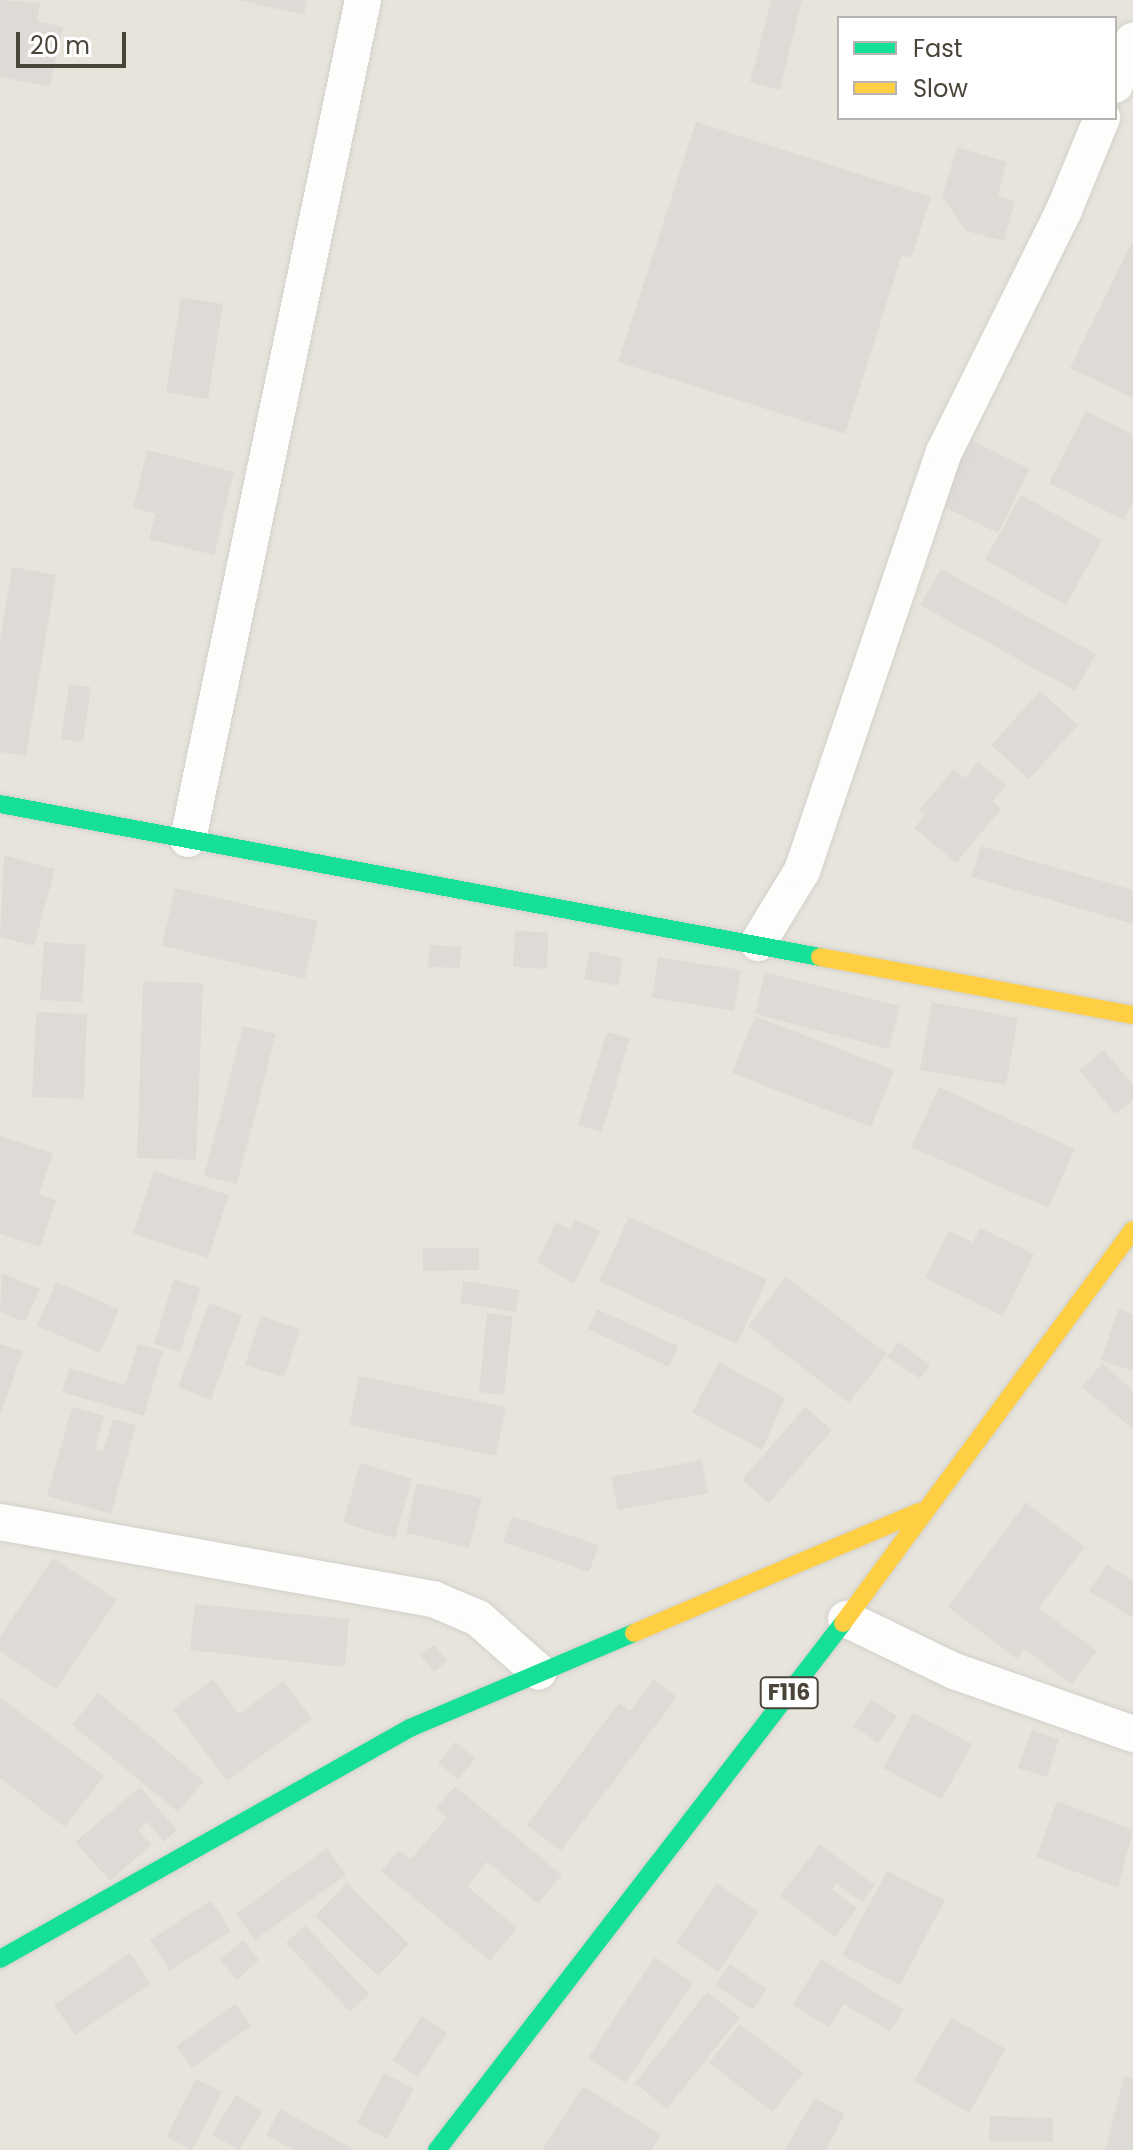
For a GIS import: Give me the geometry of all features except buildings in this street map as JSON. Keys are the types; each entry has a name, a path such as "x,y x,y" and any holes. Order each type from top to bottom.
{"street":[{"path":"188,839 363,0"},
{"path":"1117,80 1133,41"},
{"path":"758,943 802,871 944,452 1064,210 1101,120"},
{"path":"0,804 1133,1015"},
{"name":"F116","path":"437,2150 846,1619 919,1512 1133,1230"},
{"path":"0,1959 410,1728 919,1512"},
{"path":"0,1522 433,1599 478,1618 539,1672"},
{"path":"846,1619 954,1671 1133,1734"}],"shaded area":[{"path":"0,0 1133,0 1133,2150 0,2150"}],"traffic: fast":[{"path":"0,804 820,957"},
{"path":"437,2150 843,1623"},
{"path":"0,1959 410,1728 634,1633"}],"traffic: slow":[{"path":"820,957 1133,1015"},
{"path":"843,1623 1133,1230"},
{"path":"634,1633 919,1512"}]}
